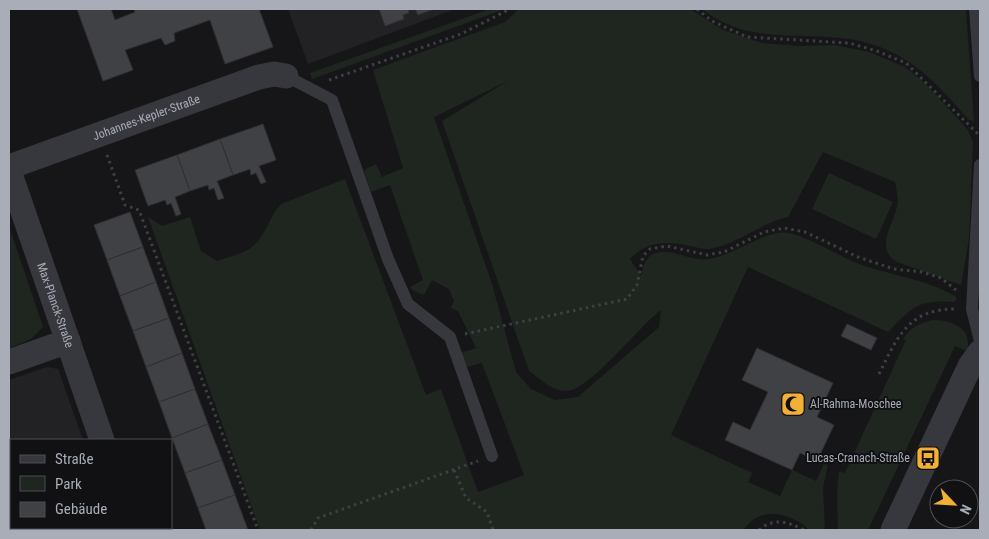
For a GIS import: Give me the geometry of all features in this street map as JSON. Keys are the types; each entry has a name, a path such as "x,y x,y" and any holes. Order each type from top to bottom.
{"street":[{"name":"Johannes-Kepler-Straße","path":"9,169 259,77 274,74 286,76"},
{"name":"Max-Planck-Straße","path":"9,169 102,439"},
{"path":"9,362 68,340"},
{"path":"893,530 970,366 980,352"}],"lane":[{"path":"975,9 980,76"},
{"path":"286,76 332,100 388,259 408,304 450,337 492,456"},
{"path":"980,165 972,309 980,341"}],"path":[{"path":"310,88 461,34 510,9"},
{"path":"697,9 712,20 747,37 849,43 877,51 906,63 980,136"},
{"path":"100,134 125,205 138,210 258,530"},
{"path":"450,337 627,299 637,285 643,256 650,248 667,246 707,255 724,252 764,232 784,228 805,232 858,257 894,269 922,272 941,278 960,293 972,309"},
{"path":"879,374 899,334 915,318 948,309 972,309"},
{"path":"311,530 318,518 492,456"},
{"path":"454,470 466,498 488,512 493,530"},
{"path":"759,530 767,523 786,522 804,530"}],"shaded area":[{"path":"288,9 455,9 308,64"},
{"path":"47,367 58,369 83,439 10,439 10,529 115,530 9,530 9,380"}],"green space":[{"path":"490,9 505,9 312,79 310,73"},
{"path":"519,9 690,9 723,30 762,43 799,46 835,45 869,52 905,67 925,83 968,130 973,142 969,239 961,285 897,262 890,256 886,242 898,202 895,182 823,152 788,217 768,224 719,247 704,249 673,243 650,245 643,248 630,259 641,276 646,260 653,254 667,252 709,259 729,253 760,238 779,233 788,233 812,241 854,262 931,285 955,296 957,299 954,302 932,302 916,306 903,316 888,332 748,267 671,435 752,473 748,482 780,496 792,470 816,481 824,464 828,465 823,488 825,530 809,530 794,519 776,514 758,517 750,522 744,530 260,530 148,217 162,226 190,217 201,251 217,261 241,253 253,246 261,237 273,214 281,204 345,179 426,395 441,389 478,492 524,475 482,363 466,367 461,353 476,348 458,311 451,308 454,301 449,289 432,280 424,295 410,287 423,280 390,185 371,192 364,170 376,164 382,177 403,168 373,70 505,22","holes":["508,81 442,121 529,371 555,389 565,391 575,389 600,370 661,310 659,327 578,397 555,400 531,389 516,372 492,284 434,117"]},
{"path":"702,9 966,9 974,121 969,120 923,72 897,55 881,48 843,38 781,35 741,29 721,21"},
{"path":"829,173 893,202 876,239 812,209"},
{"path":"9,226 43,327 31,339 9,348"},
{"path":"932,320 953,323 964,331 967,336 967,351 955,346 868,530 838,530 837,491 839,471 845,473 906,340 903,339 916,326"}],"building":[{"path":"77,9 111,9 115,20 135,12 134,9 259,9 273,47 225,64 210,20 174,33 175,41 165,45 161,38 125,50 133,70 103,81"},
{"path":"379,9 408,9 409,13 403,15 404,19 385,26"},
{"path":"415,9 434,9 418,15"},
{"path":"263,124 276,160 259,166 266,182 261,184 256,173 251,175 250,169 233,175 220,139"},
{"path":"220,139 233,175 217,181 224,198 218,200 214,188 209,190 208,185 190,191 177,155"},
{"path":"177,155 190,191 175,197 181,214 176,216 171,203 167,205 165,200 148,206 135,170"},
{"path":"130,212 143,247 107,260 94,225"},
{"path":"143,247 156,282 120,296 107,260"},
{"path":"156,282 169,318 133,331 120,296"},
{"path":"169,318 182,353 146,367 133,331"},
{"path":"847,324 877,338 871,350 841,336"},
{"name":"Al-Rahma-Moschee","path":"757,348 833,383 817,417 834,425 817,461 800,453 792,470 725,440 733,422 750,430 768,392 742,380"},
{"path":"182,353 195,389 159,402 146,367"},
{"path":"195,389 208,424 172,438 159,402"},
{"path":"208,424 222,460 185,473 172,438"},
{"path":"222,460 235,495 198,508 185,473"},
{"path":"9,473 10,529 29,530 9,530"},
{"path":"235,495 248,530 206,530 198,508"}],"place":[{"name":"Al-Rahma-Moschee","path":"793,404"},
{"name":"Lucas-Cranach-Straße","path":"928,458"}]}
